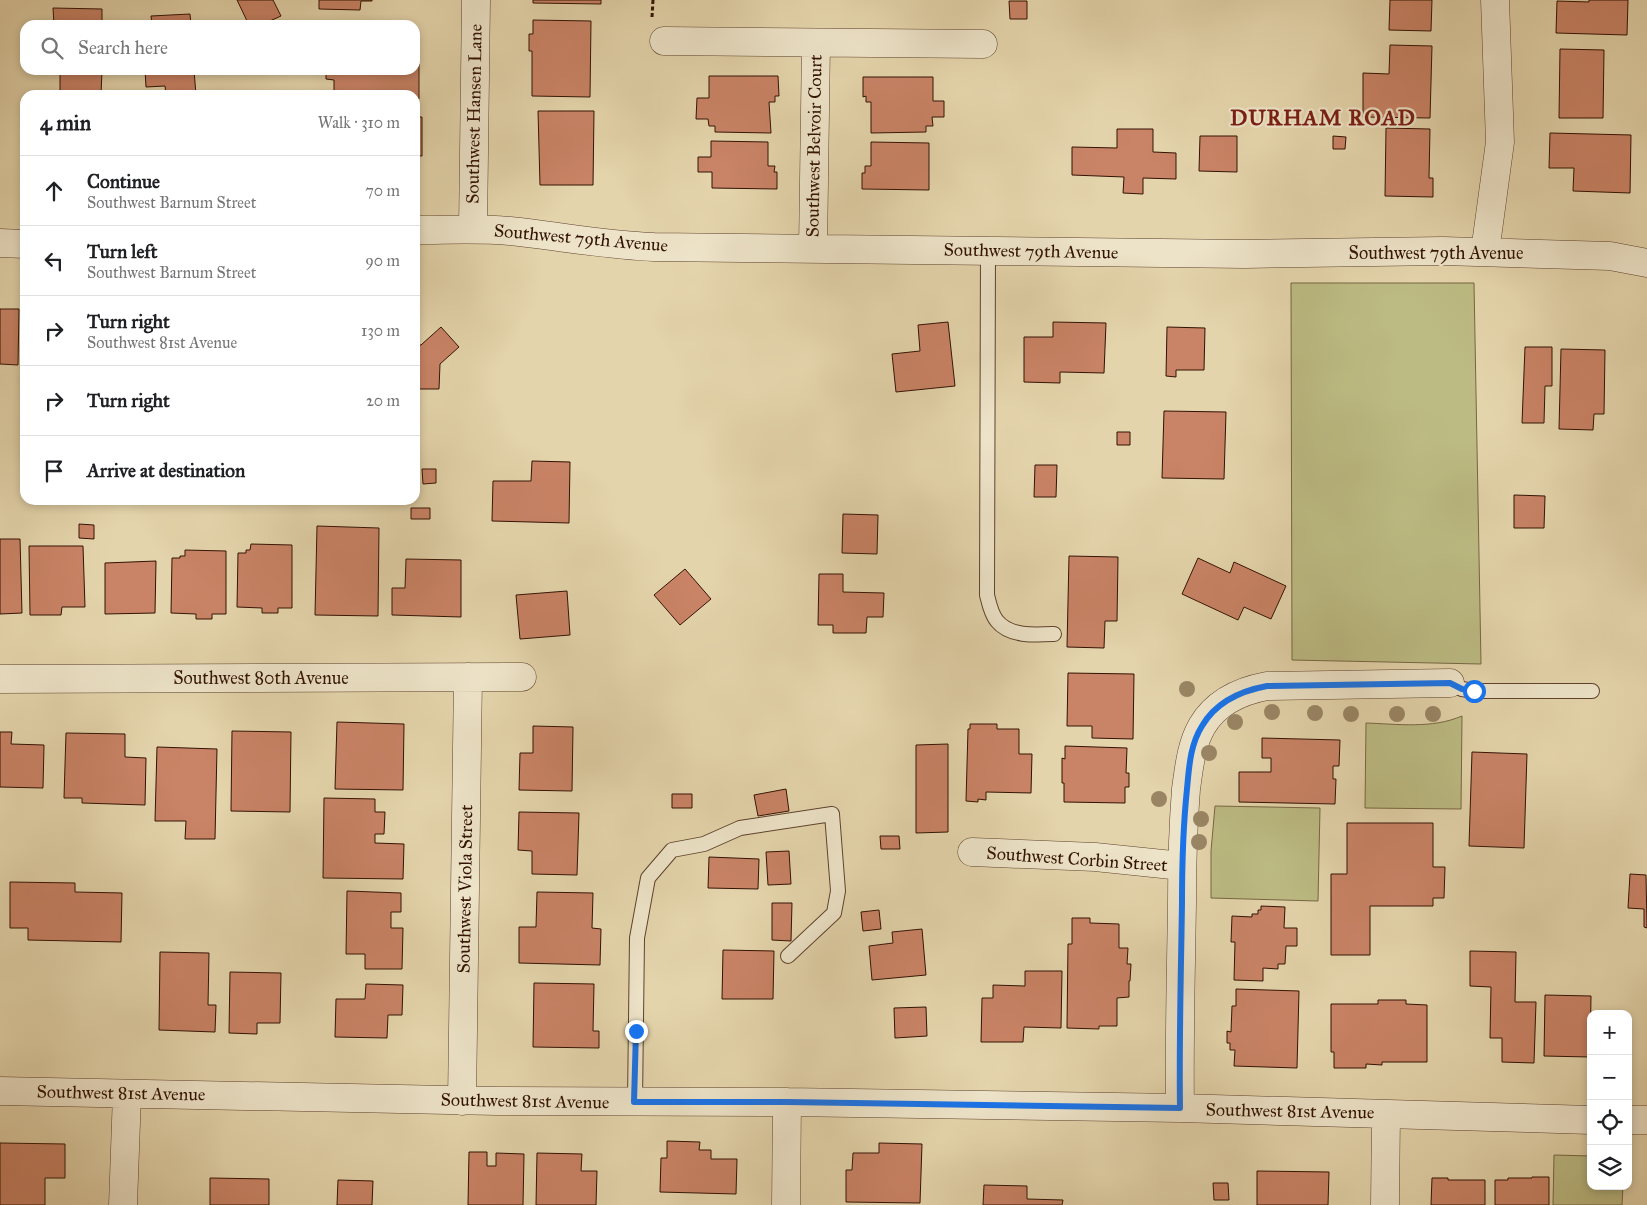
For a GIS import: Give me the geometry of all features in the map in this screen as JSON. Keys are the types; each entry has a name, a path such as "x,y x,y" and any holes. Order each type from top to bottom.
{"street":[{"name":"Southwest Hansen Lane","path":"473,229 476,0"},
{"path":"1485,252 1500,142 1495,0"},
{"name":"Southwest Belvoir Court","path":"664,41 983,44"},
{"name":"Southwest Belvoir Court","path":"813,249 816,43"},
{"name":"Southwest 79th Avenue","path":"420,230 473,229 518,232 619,246 1245,254 1485,252 1610,256 1647,263"},
{"path":"0,243 20,244"},
{"name":"Southwest Viola Street","path":"462,1101 468,677"},
{"name":"Southwest 80th Avenue","path":"0,680 522,677"},
{"path":"1180,1108 1184,820 1188,772 1193,747 1201,727 1214,710 1225,702 1244,692 1267,686 1450,683"},
{"name":"Southwest Corbin Street","path":"972,852 1096,857 1182,866"},
{"name":"Southwest 81st Avenue","path":"0,1091 462,1101 787,1102 1180,1108 1587,1120"},
{"path":"123,1205 127,1094"},
{"path":"786,1205 787,1102"},
{"path":"1385,1205 1386,1114"},
{"path":"1632,1120 1647,1120"}],"lane":[{"path":"988,251 987,595 991,610 997,621 1006,628 1030,635 1054,634"},
{"path":"1450,683 1462,689 1474,691 1592,691"},
{"path":"634,1102 637,938 648,878 672,850 704,844 740,828 832,814 838,891 834,913 788,956"}],"shaded area":[{"path":"1291,283 1474,283 1481,664 1292,660"},
{"path":"1462,716 1461,809 1365,808 1366,723 1427,724 1439,723"},
{"path":"1215,806 1320,808 1318,901 1211,898 1211,851"},
{"path":"1554,1155 1587,1156 1587,1190 1623,1190 1622,1205 1553,1205"}],"building":[{"path":"237,0 273,0 281,16 272,20 247,20"},
{"path":"319,0 372,1 361,1 360,10 319,9"},
{"path":"533,0 601,0 601,4 533,3"},
{"path":"1390,0 1432,0 1431,31 1389,30"},
{"path":"1589,0 1628,0 1627,35 1556,33 1557,1 1589,2"},
{"path":"1009,1 1027,1 1027,19 1010,19"},
{"path":"53,8 102,9 102,20 54,20"},
{"path":"190,14 191,20 151,20 151,16"},
{"path":"533,20 591,21 590,97 532,96 532,51 529,51 529,34 533,34"},
{"path":"1390,45 1432,46 1430,118 1363,117 1363,73 1389,74"},
{"path":"1560,49 1604,50 1603,118 1559,118"},
{"path":"60,75 102,75 101,90 60,90"},
{"path":"145,75 194,75 196,90 165,90 165,86 146,87"},
{"path":"326,75 419,75 419,90 334,90 334,80 326,79"},
{"path":"709,76 778,76 779,96 775,96 775,102 769,102 771,133 715,132 715,126 709,126 708,119 696,119 697,98 709,98"},
{"path":"863,77 933,77 933,101 944,101 944,117 932,117 933,126 926,126 926,132 871,133 871,102 866,102 866,96 863,97"},
{"path":"538,111 594,111 593,185 540,185"},
{"path":"420,117 422,117 422,156 420,156"},
{"path":"1386,128 1430,129 1429,178 1433,178 1433,197 1385,196"},
{"path":"1117,129 1153,129 1153,152 1176,153 1176,179 1143,178 1143,194 1123,193 1124,177 1072,175 1072,147 1117,148"},
{"path":"1550,133 1631,135 1630,193 1573,191 1574,168 1549,168"},
{"path":"1200,136 1237,136 1237,172 1199,171"},
{"path":"1333,136 1346,137 1345,149 1333,149"},
{"path":"711,141 768,142 768,166 775,166 774,172 777,172 777,189 712,188 712,172 698,172 698,157 711,157"},
{"path":"871,142 929,143 929,190 862,189 862,173 865,173 865,166 871,166"},
{"path":"0,309 19,309 18,365 0,364"},
{"path":"948,322 955,386 896,392 892,354 920,351 918,325"},
{"path":"1053,322 1106,323 1104,373 1060,372 1060,383 1024,382 1024,337 1053,337"},
{"path":"441,327 459,347 440,364 439,389 420,389 421,345"},
{"path":"1167,327 1205,328 1204,370 1176,370 1176,377 1166,376"},
{"path":"1525,347 1552,347 1552,386 1545,386 1544,423 1522,423"},
{"path":"1561,349 1605,350 1604,414 1594,414 1593,430 1559,429"},
{"path":"1164,411 1226,412 1224,479 1162,478"},
{"path":"1117,432 1130,432 1130,445 1117,445"},
{"path":"532,461 570,462 569,523 492,521 493,481 531,481"},
{"path":"1035,465 1057,465 1056,497 1034,497"},
{"path":"422,469 436,469 436,483 423,484"},
{"path":"1514,495 1545,496 1544,528 1514,528"},
{"path":"411,508 430,508 430,519 411,519"},
{"path":"843,514 878,515 877,554 842,553"},
{"path":"79,524 94,525 94,539 79,538"},
{"path":"317,526 379,528 378,616 315,615"},
{"path":"0,539 20,539 22,613 0,614"},
{"path":"251,544 292,545 292,608 278,608 278,613 262,613 262,608 237,607 238,553 246,553 246,550 250,550"},
{"path":"29,546 83,546 85,607 62,607 61,615 30,615"},
{"path":"185,550 226,551 226,614 212,614 212,619 196,619 196,614 171,613 172,558 185,556"},
{"path":"1069,556 1118,557 1117,621 1105,621 1104,648 1067,647"},
{"path":"1198,558 1230,573 1234,562 1286,586 1271,619 1244,607 1238,620 1182,594"},
{"path":"406,559 461,560 461,617 392,615 392,588 405,588"},
{"path":"156,561 155,613 105,614 105,563"},
{"path":"685,569 711,599 680,625 654,595"},
{"path":"819,574 843,574 843,592 884,593 883,617 867,617 866,633 833,633 833,625 818,625"},
{"path":"567,591 570,635 520,639 516,595"},
{"path":"1068,673 1134,674 1133,739 1092,738 1092,726 1067,726"},
{"path":"337,722 404,724 403,790 335,789"},
{"path":"970,724 997,724 997,729 1019,729 1019,754 1032,754 1031,793 986,792 986,800 978,799 978,802 966,801 968,729 970,729"},
{"path":"533,726 573,727 572,791 519,790 520,753 533,753"},
{"path":"232,731 291,732 290,812 231,811"},
{"path":"0,732 12,732 11,744 44,745 43,788 0,787"},
{"path":"66,733 125,734 125,757 146,758 145,805 82,803 82,798 64,798"},
{"path":"1262,738 1340,740 1339,766 1333,766 1333,779 1336,779 1335,804 1239,802 1239,772 1271,772 1271,758 1262,758"},
{"path":"948,744 948,832 916,833 916,745"},
{"path":"1065,746 1127,748 1126,773 1129,773 1129,787 1125,787 1125,803 1064,802 1062,758 1065,759"},
{"path":"157,747 217,749 215,839 185,839 186,821 155,821"},
{"path":"1472,752 1527,754 1524,848 1469,846"},
{"path":"786,789 789,811 758,816 754,795"},
{"path":"672,794 692,794 692,808 672,808"},
{"path":"324,798 375,799 375,812 385,812 384,834 375,834 375,843 404,844 403,879 323,878"},
{"path":"519,812 579,813 577,875 532,874 532,851 518,850"},
{"path":"1347,823 1433,823 1433,867 1445,867 1444,898 1433,898 1433,906 1370,906 1370,955 1331,955 1331,874 1347,874"},
{"path":"880,836 899,836 900,849 881,849"},
{"path":"789,851 791,884 768,885 766,852"},
{"path":"709,857 759,859 758,889 708,888"},
{"path":"1630,874 1646,875 1647,928 1644,927 1644,909 1628,908"},
{"path":"10,882 75,883 75,892 122,893 121,942 28,940 28,928 10,928"},
{"path":"347,891 401,893 401,912 391,912 391,928 403,928 402,969 365,969 365,954 346,954"},
{"path":"537,892 593,893 592,928 601,929 600,965 519,963 519,927 536,927"},
{"path":"772,903 792,903 791,941 772,940"},
{"path":"1261,906 1285,907 1284,928 1297,928 1297,946 1286,946 1285,964 1278,964 1278,969 1263,968 1263,981 1234,980 1235,942 1231,942 1232,916 1252,917 1252,914 1258,914"},
{"path":"879,910 881,929 863,931 861,912"},
{"path":"1072,918 1090,918 1090,923 1119,924 1119,948 1128,948 1127,964 1131,964 1129,997 1117,998 1117,1026 1099,1026 1099,1029 1067,1028 1068,944 1072,944"},
{"path":"922,929 926,975 872,980 869,946 893,943 892,932"},
{"path":"723,950 774,951 773,999 722,999"},
{"path":"1470,951 1516,952 1515,1002 1536,1002 1534,1063 1502,1062 1502,1038 1490,1038 1491,987 1470,986"},
{"path":"160,952 209,953 208,1005 216,1005 215,1032 159,1030"},
{"path":"1025,971 1062,971 1061,1028 1024,1027 1023,1042 981,1042 982,998 993,998 993,985 1025,986"},
{"path":"230,972 281,973 280,1023 257,1023 257,1034 229,1033"},
{"path":"534,983 594,984 593,1031 599,1031 599,1048 533,1047"},
{"path":"366,984 403,985 402,1015 388,1015 387,1038 335,1037 336,999 365,999"},
{"path":"1236,989 1299,991 1297,1068 1234,1066 1235,1050 1230,1050 1230,1043 1227,1043 1227,1031 1231,1032 1232,1006 1236,1006"},
{"path":"1545,995 1591,996 1591,1010 1587,1010 1587,1057 1544,1056"},
{"path":"1378,1000 1406,1000 1406,1004 1427,1005 1427,1062 1382,1062 1382,1065 1366,1064 1366,1068 1334,1068 1334,1052 1331,1052 1331,1004 1378,1004"},
{"path":"926,1007 927,1036 895,1038 894,1008"},
{"path":"667,1141 700,1142 699,1150 711,1150 711,1159 737,1159 736,1194 660,1192 661,1158 667,1158"},
{"path":"0,1143 65,1144 65,1178 45,1178 45,1205 0,1205"},
{"path":"879,1143 922,1144 920,1203 846,1202 846,1170 852,1170 853,1153 879,1153"},
{"path":"469,1152 487,1152 487,1166 496,1166 496,1153 524,1154 523,1205 468,1205"},
{"path":"537,1153 582,1154 581,1171 597,1171 596,1205 536,1205"},
{"path":"1257,1171 1329,1172 1328,1205 1257,1205"},
{"path":"1549,1177 1549,1205 1495,1205 1495,1180"},
{"path":"210,1178 269,1179 269,1205 210,1205"},
{"path":"1432,1178 1485,1180 1485,1205 1431,1205"},
{"path":"338,1180 373,1181 372,1205 337,1205"},
{"path":"1213,1183 1228,1183 1229,1200 1214,1200"},
{"path":"984,1185 1027,1186 1027,1199 1063,1200 1062,1205 983,1205"}],"district":[{"name":"DURHAM ROAD","path":"1323,117"}],"route":[{"path":"636,1031 634,1102 787,1102 1180,1108 1179,1043 1184,820 1188,772 1193,747 1207,718 1214,710 1236,695 1251,689 1267,686 1450,683 1462,689 1474,691"}]}
